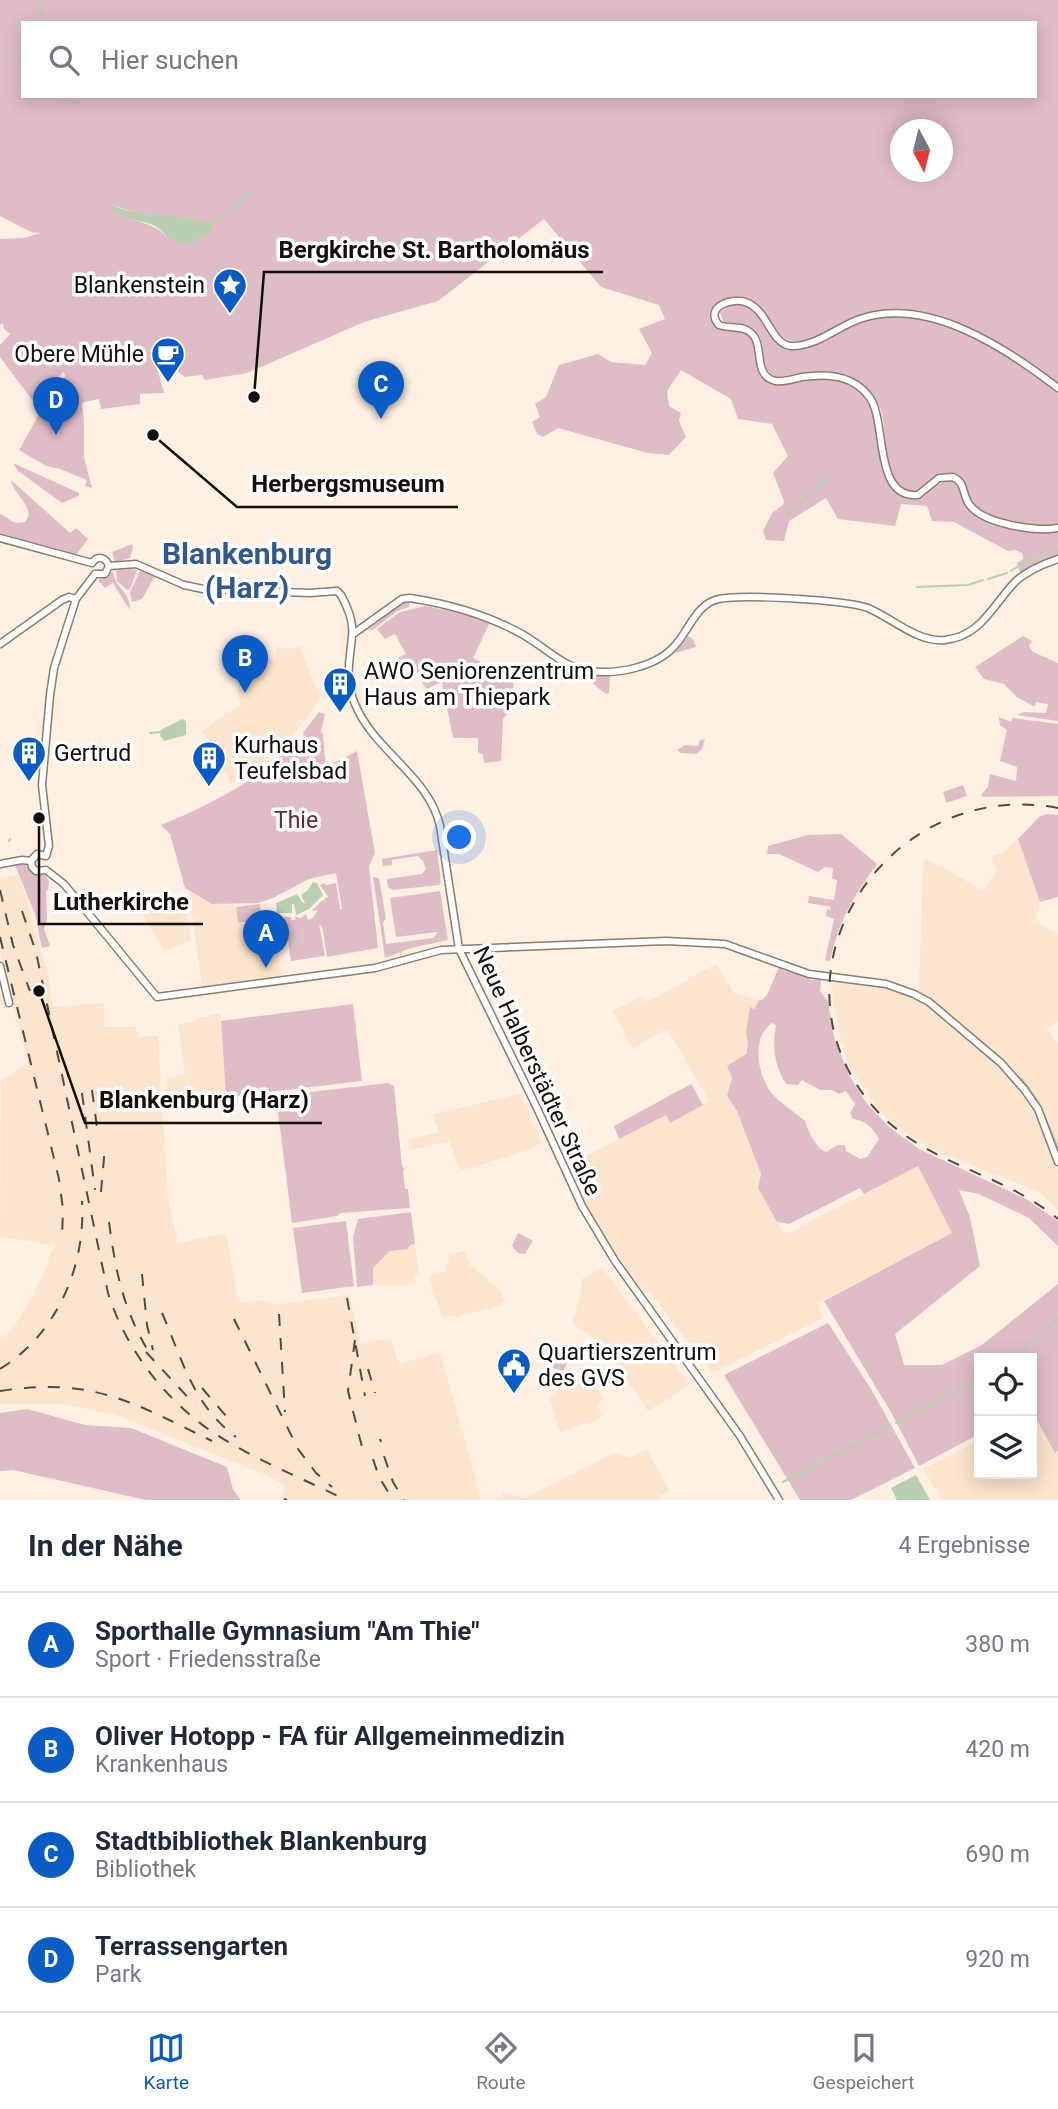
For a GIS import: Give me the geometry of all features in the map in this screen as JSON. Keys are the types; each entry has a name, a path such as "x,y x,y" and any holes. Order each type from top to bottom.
{"main road":[{"path":"1058,388 1032,368 999,349 950,323 923,315 897,312 872,315 813,341 790,346 778,340 762,313 747,303 728,301 719,306 715,313 715,321 721,326 744,328 753,334 759,347 761,369 771,379 782,381 832,375 852,382 866,392 880,420 885,467 903,492 918,495 939,478 953,477 963,485 970,506 983,515 1032,530 1058,528"},
{"path":"0,538 92,563"},
{"path":"96,558 102,558 109,566 105,574 95,574 91,568 92,563 96,558"},
{"path":"353,634 402,599 416,599 466,609 488,617 533,640 571,666 589,671 625,669 662,657 675,647 698,614 715,600 782,599 845,602 872,610 927,638 944,640 976,628 1016,581 1041,565 1058,559"},
{"name":"Neue Halberstädter Straße","path":"109,566 136,564 184,585 202,589 310,593 337,591 345,602 353,634 347,674 356,708 380,744 426,794 437,815 459,949 590,1222 740,1436 779,1500"},
{"path":"31,861 35,871 41,872 46,870 50,863 46,856 49,846 41,785 54,667 76,599 95,574"},
{"path":"0,644 62,600 76,599"},
{"path":"31,861 37,854 46,856"},
{"path":"0,864 31,861"},
{"path":"46,870 64,884 155,996 375,968 430,951 666,941 712,942 737,947 809,974 878,982 901,988 929,1002 1001,1063 1038,1110 1058,1162"},
{"path":"0,965 9,1003"}],"shaded area":[{"path":"109,207 138,213 198,220 210,223 213,230 197,240 180,243 155,226 124,216"},
{"path":"301,646 321,699 287,743 231,784 203,731 217,719 241,706 237,687 258,675 258,659 275,660 276,647 289,649"},
{"path":"182,719 186,721 186,735 164,741 160,736 161,730"},
{"path":"1018,839 1040,902 1036,921 1058,934 1058,1021 1047,1029 1058,1044 1058,1151 1053,1155 1058,1171 1058,1210 1039,1192 929,1148 895,1125 878,1109 850,1068 833,1003 832,980 880,984 912,995 919,989 923,861 928,859 984,891 997,870 991,856 1003,853"},
{"path":"19,875 49,979 53,1007 104,1003 104,1027 136,1027 138,1037 158,1036 168,1199 178,1243 226,1233 239,1303 266,1300 273,1305 349,1295 361,1344 391,1337 398,1364 440,1352 482,1500 280,1500 285,1486 269,1476 116,1415 62,1404 0,1404 0,1338 16,1325 42,1278 54,1245 0,1237 1,1081 28,1063 0,950 0,878"},
{"path":"313,882 317,883 323,895 309,909 296,915 292,904 292,913 277,913 276,903 297,894 305,903 301,895"},
{"path":"189,891 212,904 235,905 238,924 268,919 270,936 276,936 282,976 202,988"},
{"path":"183,898 191,940 164,952 144,916"},
{"path":"716,964 734,993 759,1000 755,1009 750,1007 746,1031 748,1045 732,1078 727,1097 737,1110 761,1174 758,1188 785,1235 918,1166 952,1233 817,1304 824,1318 712,1373 650,1293 646,1293 624,1266 588,1208 570,1165 666,1114 671,1123 709,1101 667,1029 632,1048 613,1011 640,997 646,1001 651,1000"},
{"path":"220,1014 226,1097 168,1103 166,1079 185,1074 178,1024 196,1021 196,1017"},
{"path":"520,1094 543,1143 517,1154 463,1170 458,1167 450,1141 410,1150 408,1140 438,1132 433,1114"},
{"path":"415,1244 419,1274 413,1275 414,1283 397,1286 373,1285 373,1268 390,1251 408,1249"},
{"path":"465,1251 469,1264 501,1291 504,1302 455,1318 442,1317 429,1276 446,1271 448,1255"},
{"path":"602,1267 690,1385 648,1411 601,1343 575,1326 572,1321 581,1294 582,1279"},
{"path":"586,1374 604,1397 598,1406 602,1417 560,1433 549,1397 555,1395 562,1379"},
{"path":"1037,1418 1055,1452 1058,1451 1058,1500 943,1500 923,1469 974,1443 974,1479 1037,1479"},
{"path":"647,1449 669,1490 659,1496 660,1499 495,1500 501,1498 503,1493 526,1498 615,1452 630,1458"},
{"path":"916,1475 930,1500 897,1500 891,1488"}],"green space":[{"path":"0,0 1058,0 1058,384 1027,362 962,327 916,311 882,311 863,315 802,341 793,341 781,335 762,309 748,299 731,297 723,300 711,309 710,315 718,329 741,331 750,337 754,343 757,367 765,380 778,384 834,379 860,391 873,411 885,476 891,488 902,497 916,500 940,484 953,481 968,509 975,515 1025,530 1058,531 1058,556 1020,573 1017,563 1023,559 1022,553 1008,551 954,522 932,521 927,506 901,504 895,526 838,519 826,498 789,521 784,541 766,540 763,531 772,513 783,505 784,501 773,473 788,456 772,424 738,419 731,399 681,370 667,391 669,406 681,413 679,421 686,437 669,455 648,453 558,428 543,437 537,434 532,422 540,417 535,404 546,397 559,365 598,354 611,362 645,365 652,353 639,329 665,319 659,305 601,287 544,219 438,301 364,322 247,373 205,380 202,375 185,377 153,352 164,393 140,394 140,404 101,409 99,399 84,402 82,405 84,457 92,488 85,486 87,480 46,466 19,450 48,398 66,376 63,372 49,387 38,408 0,357 0,345 10,334 4,329 3,323 0,325 0,239 24,238 40,233 31,232 0,216","holes":["110,207 158,216 166,236"]},
{"path":"732,304 755,312 778,343 786,347 799,348 869,319 902,316 950,328 1020,364 1058,392 1058,525 1017,524 996,519 974,505 962,478 950,473 936,476 917,491 904,489 895,482 890,471 882,416 872,395 855,380 836,373 801,374 784,378 774,376 766,366 760,337 756,331 746,325 723,321 720,312"},
{"path":"13,463 79,493 79,496 62,503 18,471"},
{"path":"11,480 70,533 76,528 88,539 76,555 0,534 0,514 16,523 25,522 28,517 27,507"},
{"path":"132,544 130,558 115,562 112,552"},
{"path":"116,570 137,570 130,589 127,590 117,581"},
{"path":"113,571 116,582 128,598 130,610 113,583 105,588 98,580"},
{"path":"140,571 155,576 142,599 132,602 130,592"},
{"path":"409,601 409,607 397,611 373,630 368,630 400,604"},
{"path":"425,606 471,615 490,622 473,658 513,678 512,705 503,719 501,761 484,763 483,755 478,752 478,738 453,738 442,682 426,689 409,659 398,664 395,659 406,654 395,634 385,639 377,629 400,612"},
{"path":"688,636 693,639 696,647 675,653"},
{"path":"1023,636 1032,641 1029,646 1033,652 1058,663 1058,721 1017,715 1024,712 1046,713 1048,704 1036,702 1033,706 1017,697 1004,684 984,679 975,667"},
{"path":"596,674 610,675 609,693 606,694 593,684 592,679"},
{"name":"Thie","path":"319,712 325,714 321,732 326,767 357,751 375,853 369,866 378,948 327,957 323,930 319,923 325,956 291,961 288,927 284,917 295,920 295,917 301,918 306,914 308,920 313,918 318,910 311,911 323,900 327,902 324,899 328,897 320,885 324,883 336,883 342,909 336,873 309,879 258,903 212,904 185,888 170,834 161,825 212,802 259,773 288,749 290,751"},
{"path":"999,717 1011,722 1013,718 1058,724 1058,796 981,795 988,787 990,774 1016,781 1017,767 1000,761 1007,730 1000,725"},
{"path":"705,739 702,749 696,754 681,753 677,750 685,745 698,746 700,740"},
{"path":"963,785 967,796 946,803 943,792"},
{"path":"1058,815 1058,897 1040,902 1018,839 1040,816"},
{"path":"841,834 877,864 848,909 830,961 825,960 834,919 826,916 827,909 830,910 831,907 808,903 809,896 834,900 837,880 832,879 833,868 825,867 818,872 779,854 767,854 768,846 808,835"},
{"path":"437,850 441,883 439,885 393,890 388,887 387,879 422,874 426,869 418,856 392,860 392,865 383,866 382,859"},
{"path":"15,865 26,865 36,874 45,875 49,881 44,929 50,946 42,948 35,914"},
{"path":"373,877 379,878 386,919 383,922 386,944 433,938 438,932 396,937 390,898 440,891 448,940 411,948 385,958"},
{"path":"260,904 262,919 238,923 236,907"},
{"path":"779,967 786,972 787,970 812,980 821,980 820,991 828,1002 834,1037 849,1075 867,1104 889,1127 919,1149 1026,1199 1058,1221 1058,1246 1029,1218 979,1194 959,1190 970,1217 980,1266 895,1334 904,1365 942,1365 982,1345 1058,1284 1058,1451 1055,1453 1037,1420 1037,1353 974,1353 974,1437 919,1466 892,1414 824,1301 952,1233 918,1166 864,1194 860,1188 789,1224 777,1222 758,1188 761,1174 737,1111 727,1096 732,1078 727,1066 746,1054 750,1007 755,1009 759,1000 767,995","holes":["772,1023 776,1025 775,1055 786,1084 798,1085 802,1080 820,1090 832,1090 839,1094 846,1091 855,1104 850,1113 853,1119 868,1125 879,1139 867,1157 860,1159 846,1151 845,1145 838,1145 826,1152 822,1150 813,1139 805,1121 771,1092 761,1072 758,1054 761,1036"]},
{"path":"353,1004 362,1081 226,1097 221,1021"},
{"path":"388,1083 394,1086 405,1189 408,1189 410,1208 341,1213 337,1216 292,1223 276,1096"},
{"path":"691,1084 703,1105 670,1123 666,1115 619,1139 614,1126"},
{"path":"411,1212 415,1244 408,1249 390,1251 373,1268 373,1285 357,1287 353,1237 358,1219"},
{"path":"346,1221 354,1286 302,1293 293,1228"},
{"path":"518,1233 533,1241 525,1254 518,1253 512,1246"},
{"path":"828,1323 871,1389 915,1468 851,1500 800,1500 724,1375"},
{"path":"549,1354 568,1361 563,1372 545,1365"},
{"path":"27,1409 85,1425 131,1428 227,1467 233,1489 241,1500 146,1500 13,1470 0,1471 0,1413"}],"waterway":[{"path":"38,21 44,0"},
{"path":"16,62 21,59"},
{"path":"64,98 73,103"},
{"path":"76,104 78,100"},
{"path":"210,223 230,211 251,191"},
{"path":"787,514 831,477"},
{"path":"1011,571 1023,563 1058,550"},
{"path":"988,579 1007,573"},
{"path":"917,587 968,585 983,580"},
{"path":"150,733 160,732"},
{"path":"1022,1079 1037,1100 1058,1147"},
{"path":"1020,1353 1058,1318"},
{"path":"896,1423 974,1382"},
{"path":"783,1482 889,1427"}],"railway":[{"path":"1058,808 997,806 942,822 896,852 860,893 837,942 829,995 840,1050 870,1103 890,1124 936,1154 1035,1202 1058,1219"},
{"path":"0,890 13,945 30,991"},
{"path":"22,911 36,952 108,1293 124,1332 161,1386 208,1429 258,1458 346,1500"},
{"path":"0,937 59,1179 63,1209 62,1238"},
{"path":"92,1090 98,1135"},
{"path":"82,1093 95,1190"},
{"path":"101,1192 105,1146"},
{"path":"0,1369 37,1337 64,1296 79,1250 82,1201"},
{"path":"109,1222 128,1309 153,1359"},
{"path":"142,1274 147,1325 153,1350"},
{"path":"347,1298 365,1396"},
{"path":"162,1313 199,1396 209,1411 236,1437"},
{"path":"279,1314 285,1412"},
{"path":"234,1319 298,1449 316,1473 332,1487"},
{"path":"355,1340 348,1391 362,1447"},
{"path":"146,1352 195,1405"},
{"path":"368,1369 375,1393"},
{"path":"0,1391 61,1387 87,1390 134,1404 212,1441"},
{"path":"202,1388 232,1423"},
{"path":"384,1456 393,1482 404,1500"},
{"path":"373,1459 379,1477 393,1500"}],"place":[{"name":"Blankenstein","path":"230,315"},
{"name":"Obere Mühle","path":"168,384"},
{"name":"Bergkirche St. Bartholomäus","path":"254,397"},
{"name":"Stadtbibliothek Blankenburg","path":"381,419"},
{"name":"Terrassengarten","path":"56,435"},
{"name":"Herbergsmuseum","path":"153,435"},
{"name":"Oliver Hotopp - FA für Allgemeinmedizin","path":"245,693"},
{"name":"AWO Seniorenzentrum Haus am Thiepark","path":"340,714"},
{"name":"Gertrud","path":"29,783"},
{"name":"Kurhaus Teufelsbad","path":"209,788"},
{"name":"Lutherkirche","path":"39,818"},
{"name":"Sporthalle Gymnasium \"Am Thie\"","path":"266,968"},
{"name":"Blankenburg (Harz)","path":"39,991"},
{"name":"Quartierszentrum des GVS","path":"514,1395"}],"district":[{"name":"Blankenburg (Harz)","path":"247,570"}]}
